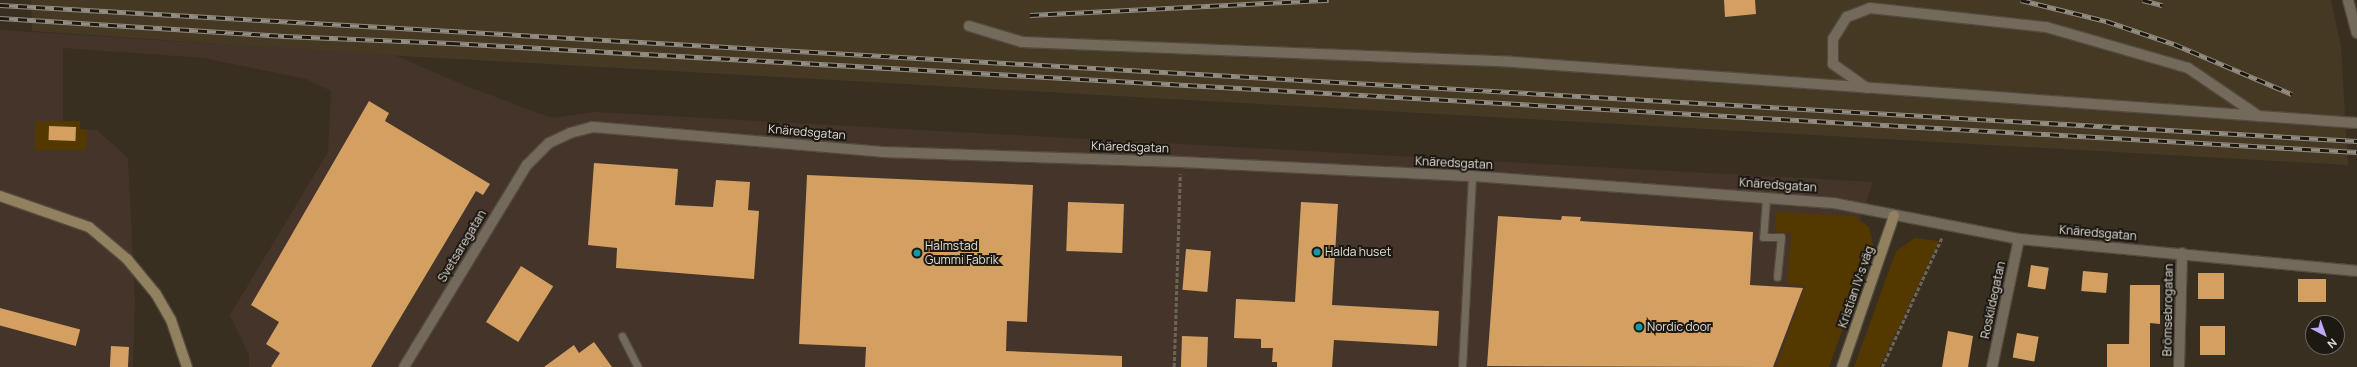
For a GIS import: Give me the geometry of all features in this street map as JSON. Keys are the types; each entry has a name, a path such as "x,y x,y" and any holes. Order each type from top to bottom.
{"main road":[{"path":"0,196 89,227 127,259 160,300 171,320 187,367"},
{"name":"Kristian IV:s väg","path":"1842,367 1894,216"}],"street":[{"path":"2348,0 2357,33"},
{"path":"1868,89 1833,64 1833,39 1847,17 1870,8 2046,27 2188,68 2259,116"},
{"path":"968,26 1022,42 1513,62 1868,89 2357,123"},
{"name":"Knäredsgatan","path":"549,143 570,133 592,127 883,152 1181,162 1472,176 1834,202 1894,216 2019,239 2182,253 2357,271"},
{"name":"Svetsaregatan","path":"404,367 523,171 549,143"},
{"name":"Roskildegatan","path":"1992,367 2019,239"},
{"name":"Brömsebrogatan","path":"2179,367 2182,253"}],"lane":[{"path":"1462,367 1472,176"},
{"path":"1766,198 1763,237 1781,237 1777,277"},
{"path":"622,336 638,367"}],"path":[{"path":"1174,367 1181,162"},
{"path":"1882,367 1947,226"}],"shaded area":[{"path":"31,0 2331,0 2341,46 2348,165 351,53 32,31"},
{"path":"0,30 394,55 466,86 552,118 595,112 1873,182 1811,367 249,367 249,355 230,315 328,152 331,91 306,79 204,58 63,48 63,121 80,121 80,129 97,130 128,158 135,301 133,367 0,367"},
{"path":"35,121 80,121 80,129 88,130 86,150 35,150"},
{"path":"1776,212 1854,216 1869,227 1873,245 1829,367 1776,367 1805,286 1787,284 1791,233 1776,232"},
{"path":"1915,238 1939,241 1880,367 1854,367 1896,251"}],"building":[{"path":"1724,0 1755,0 1756,14 1725,17"},
{"path":"369,101 389,113 385,121 490,184 483,195 476,191 371,367 271,367 280,353 266,344 279,322 251,305"},
{"path":"49,126 76,127 75,141 49,140"},
{"path":"594,163 678,169 675,205 713,207 716,180 750,182 748,210 759,211 754,279 616,268 617,248 588,245"},
{"name":"Halmstad Gummi Fabrik","path":"807,175 1033,185 1027,322 1007,321 1006,351 1122,356 1122,367 865,367 866,347 799,344"},
{"path":"1068,202 1124,204 1122,253 1066,251"},
{"name":"Halda huset","path":"1301,202 1338,204 1332,305 1439,311 1437,346 1334,340 1332,367 1277,367 1277,362 1272,362 1273,348 1261,348 1261,339 1234,338 1236,299 1295,302"},
{"name":"Nordic door","path":"1498,216 1561,220 1562,216 1581,217 1580,221 1753,232 1750,285 1803,288 1773,367 1487,366"},
{"path":"1186,249 1211,251 1207,292 1182,290"},
{"path":"2031,265 2049,268 2045,290 2028,287"},
{"path":"521,266 553,286 518,342 486,322"},
{"path":"2083,271 2108,273 2106,293 2081,291"},
{"path":"2198,273 2224,273 2224,299 2198,299"},
{"path":"2298,279 2326,279 2326,302 2298,302"},
{"path":"2130,285 2160,285 2160,324 2150,323 2150,367 2107,367 2107,344 2129,344"},
{"path":"0,308 80,329 76,346 0,326"},
{"path":"2200,326 2225,326 2225,355 2200,355"},
{"path":"1948,331 1973,336 1968,367 1942,367"},
{"path":"2017,333 2039,337 2034,361 2013,358"},
{"path":"1182,336 1208,337 1207,367 1181,367"},
{"path":"594,342 612,367 544,367 574,345 579,353"},
{"path":"111,346 129,347 128,367 110,367"}],"railway":[{"path":"1030,15 1329,0"},
{"path":"2021,0 2106,21 2174,44 2292,94"},
{"path":"2143,0 2162,5"},
{"path":"0,5 2357,141"},
{"path":"0,18 284,36 451,43 2357,152"}],"place":[{"name":"Halda huset","path":"1317,252"},
{"name":"Halmstad Gummi Fabrik","path":"917,253"},
{"name":"Nordic door","path":"1639,327"}]}
